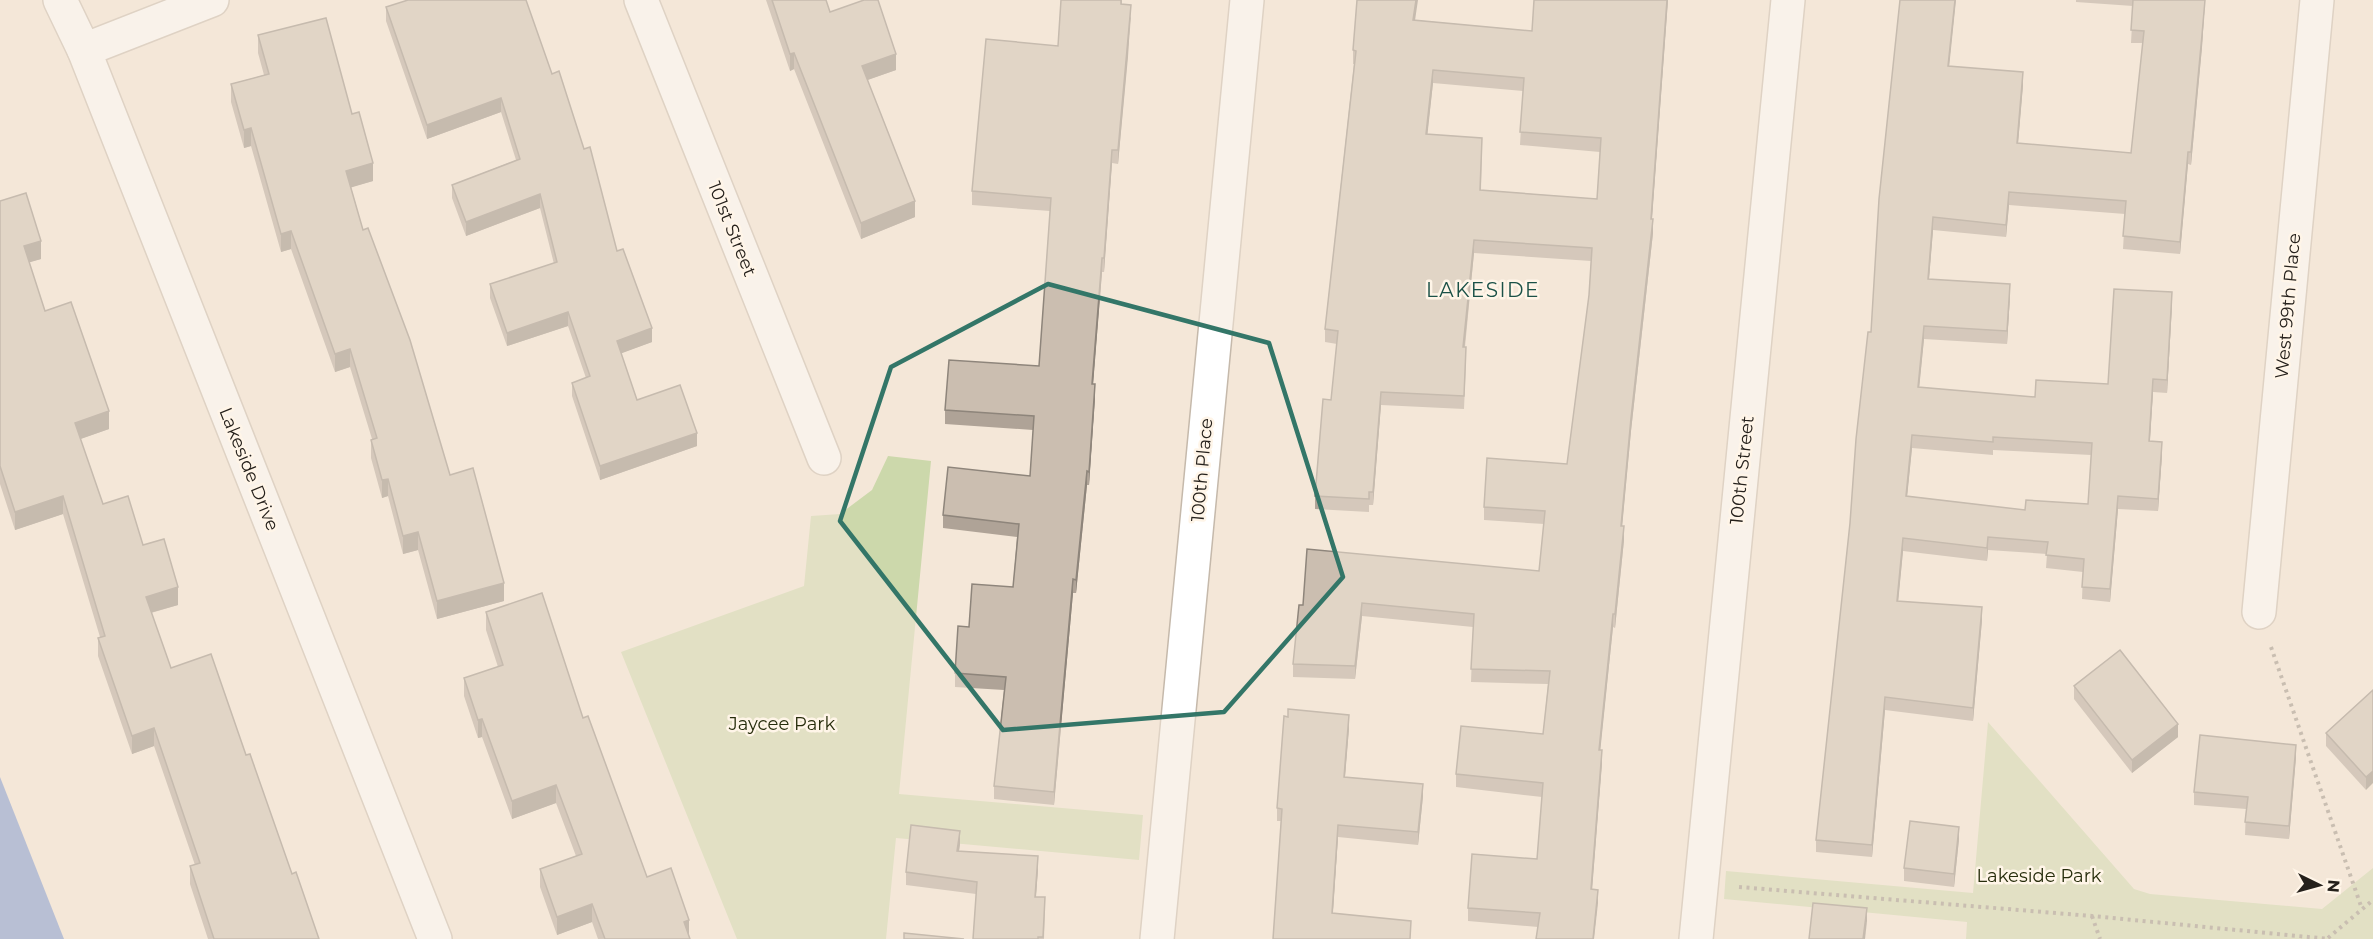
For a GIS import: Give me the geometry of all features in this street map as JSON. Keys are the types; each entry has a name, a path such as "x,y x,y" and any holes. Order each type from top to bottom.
{"street":[{"name":"Lakeside Drive","path":"60,0 84,50 435,939"},
{"path":"84,50 212,0"},
{"name":"101st Street","path":"641,0 824,458"},
{"name":"100th Place","path":"1157,939 1247,0"},
{"name":"100th Street","path":"1696,939 1788,0"},
{"name":"West 99th Place","path":"2259,612 2317,0"}],"path":[{"path":"2259,612 2362,909"},
{"path":"1701,884 2329,938 2373,900"},
{"path":"2092,916 2100,939"}],"highlighted area":[{"path":"1048,284 1269,343 1343,577 1224,712 1003,730 840,521 891,367"}],"green space":[{"name":"Jaycee Park","path":"888,456 931,461 899,794 1143,815 1139,860 896,838 886,939 737,939 621,652 804,586 811,516 840,514 872,490"},
{"name":"Lakeside Park","path":"1988,722 2134,889 2150,894 2322,909 2373,868 2373,939 1966,939 1967,922 1724,899 1726,871 1973,893"}],"water":[{"path":"0,777 64,939 0,939"}],"building":[{"path":"408,0 526,0 552,74 559,71 584,149 590,147 617,251 623,249 652,328 617,341 637,400 680,385 697,433 600,466 572,383 590,376 568,312 507,333 490,284 557,262 540,194 466,222 452,185 520,159 501,98 427,125 386,7"},
{"path":"772,0 826,0 830,12 864,0 878,0 896,54 862,66 915,201 861,223 794,53 790,54"},
{"path":"1061,0 1121,0 1121,4 1131,5 1118,150 1112,150 1092,384 1095,384 1089,472 1087,471 1076,580 1073,579 1054,792 994,786 1006,677 955,673 958,626 969,627 972,584 1013,587 1019,524 943,515 948,467 1030,476 1034,416 945,410 949,360 1039,366 1051,198 972,191 986,39 1058,46"},
{"path":"1357,0 1416,0 1413,20 1532,31 1534,0 1667,0 1651,219 1653,219 1631,418 1621,526 1624,526 1599,750 1602,750 1591,889 1598,890 1593,939 1536,939 1540,913 1468,908 1472,854 1537,859 1543,783 1456,774 1461,726 1543,734 1550,671 1471,669 1474,614 1362,603 1355,666 1293,664 1299,605 1303,605 1307,549 1539,571 1545,511 1484,507 1487,458 1567,464 1589,295 1592,248 1474,240 1463,347 1466,347 1464,396 1381,392 1373,492 1369,492 1369,499 1315,496 1323,399 1331,400 1338,331 1325,329 1356,51 1353,50","holes":["1433,70 1524,78 1520,132 1601,138 1597,199 1480,190 1482,138 1426,134"]},
{"path":"1900,0 1955,0 1948,66 2023,72 2017,143 2131,153 2144,31 2131,30 2133,0 2205,0 2180,242 2123,236 2126,201 2009,192 2006,225 1933,217 1928,279 2010,284 2007,331 1924,326 1918,387 2035,397 2036,380 2108,384 2114,289 2172,292 2167,380 2153,379 2149,441 2162,442 2158,499 2118,496 2110,589 2082,587 2084,559 2046,555 2048,542 1988,537 1987,548 1903,538 1897,601 1982,607 1973,708 1885,697 1872,845 1816,840 1850,523 1856,439 1868,332 1871,332 1879,199","holes":["1912,435 1993,442 1993,437 2092,443 2088,504 2026,500 2025,510 1906,496"]},
{"path":"326,18 352,114 359,112 373,163 346,171 363,230 368,228 410,340 450,475 473,468 504,583 437,601 418,532 403,536 388,479 382,480 371,440 377,438 350,349 335,354 291,231 281,234 251,128 244,130 231,84 269,74 258,35"},
{"path":"26,193 41,241 24,246 45,311 71,302 109,411 75,423 103,504 128,496 143,545 164,539 178,587 146,597 171,668 211,654 246,755 250,754 292,874 296,872 319,939 214,939 190,866 200,863 154,728 132,736 98,638 105,636 63,496 15,512 0,466 0,201"},
{"path":"542,593 583,718 588,716 647,877 671,868 689,920 684,922 690,939 605,939 592,904 557,917 540,869 582,854 556,785 512,801 482,719 478,720 464,678 503,665 486,612"},
{"path":"2120,650 2178,724 2132,760 2074,686"},
{"path":"2373,690 2373,771 2366,777 2326,733"},
{"path":"1288,709 1349,715 1344,777 1423,784 1418,832 1338,825 1332,913 1411,921 1410,939 1273,939 1282,809 1277,808 1284,716 1288,717"},
{"path":"2200,735 2296,745 2289,826 2245,822 2248,797 2194,792"},
{"path":"1910,821 1959,827 1954,874 1904,868"},
{"path":"911,825 960,831 957,851 1038,856 1035,897 1045,897 1043,937 1038,937 1038,939 973,939 977,882 906,872"},
{"path":"1813,903 1867,908 1863,939 1809,939"},
{"path":"904,933 964,939 904,939"}],"district":[{"name":"LAKESIDE","path":"1483,290"}]}
